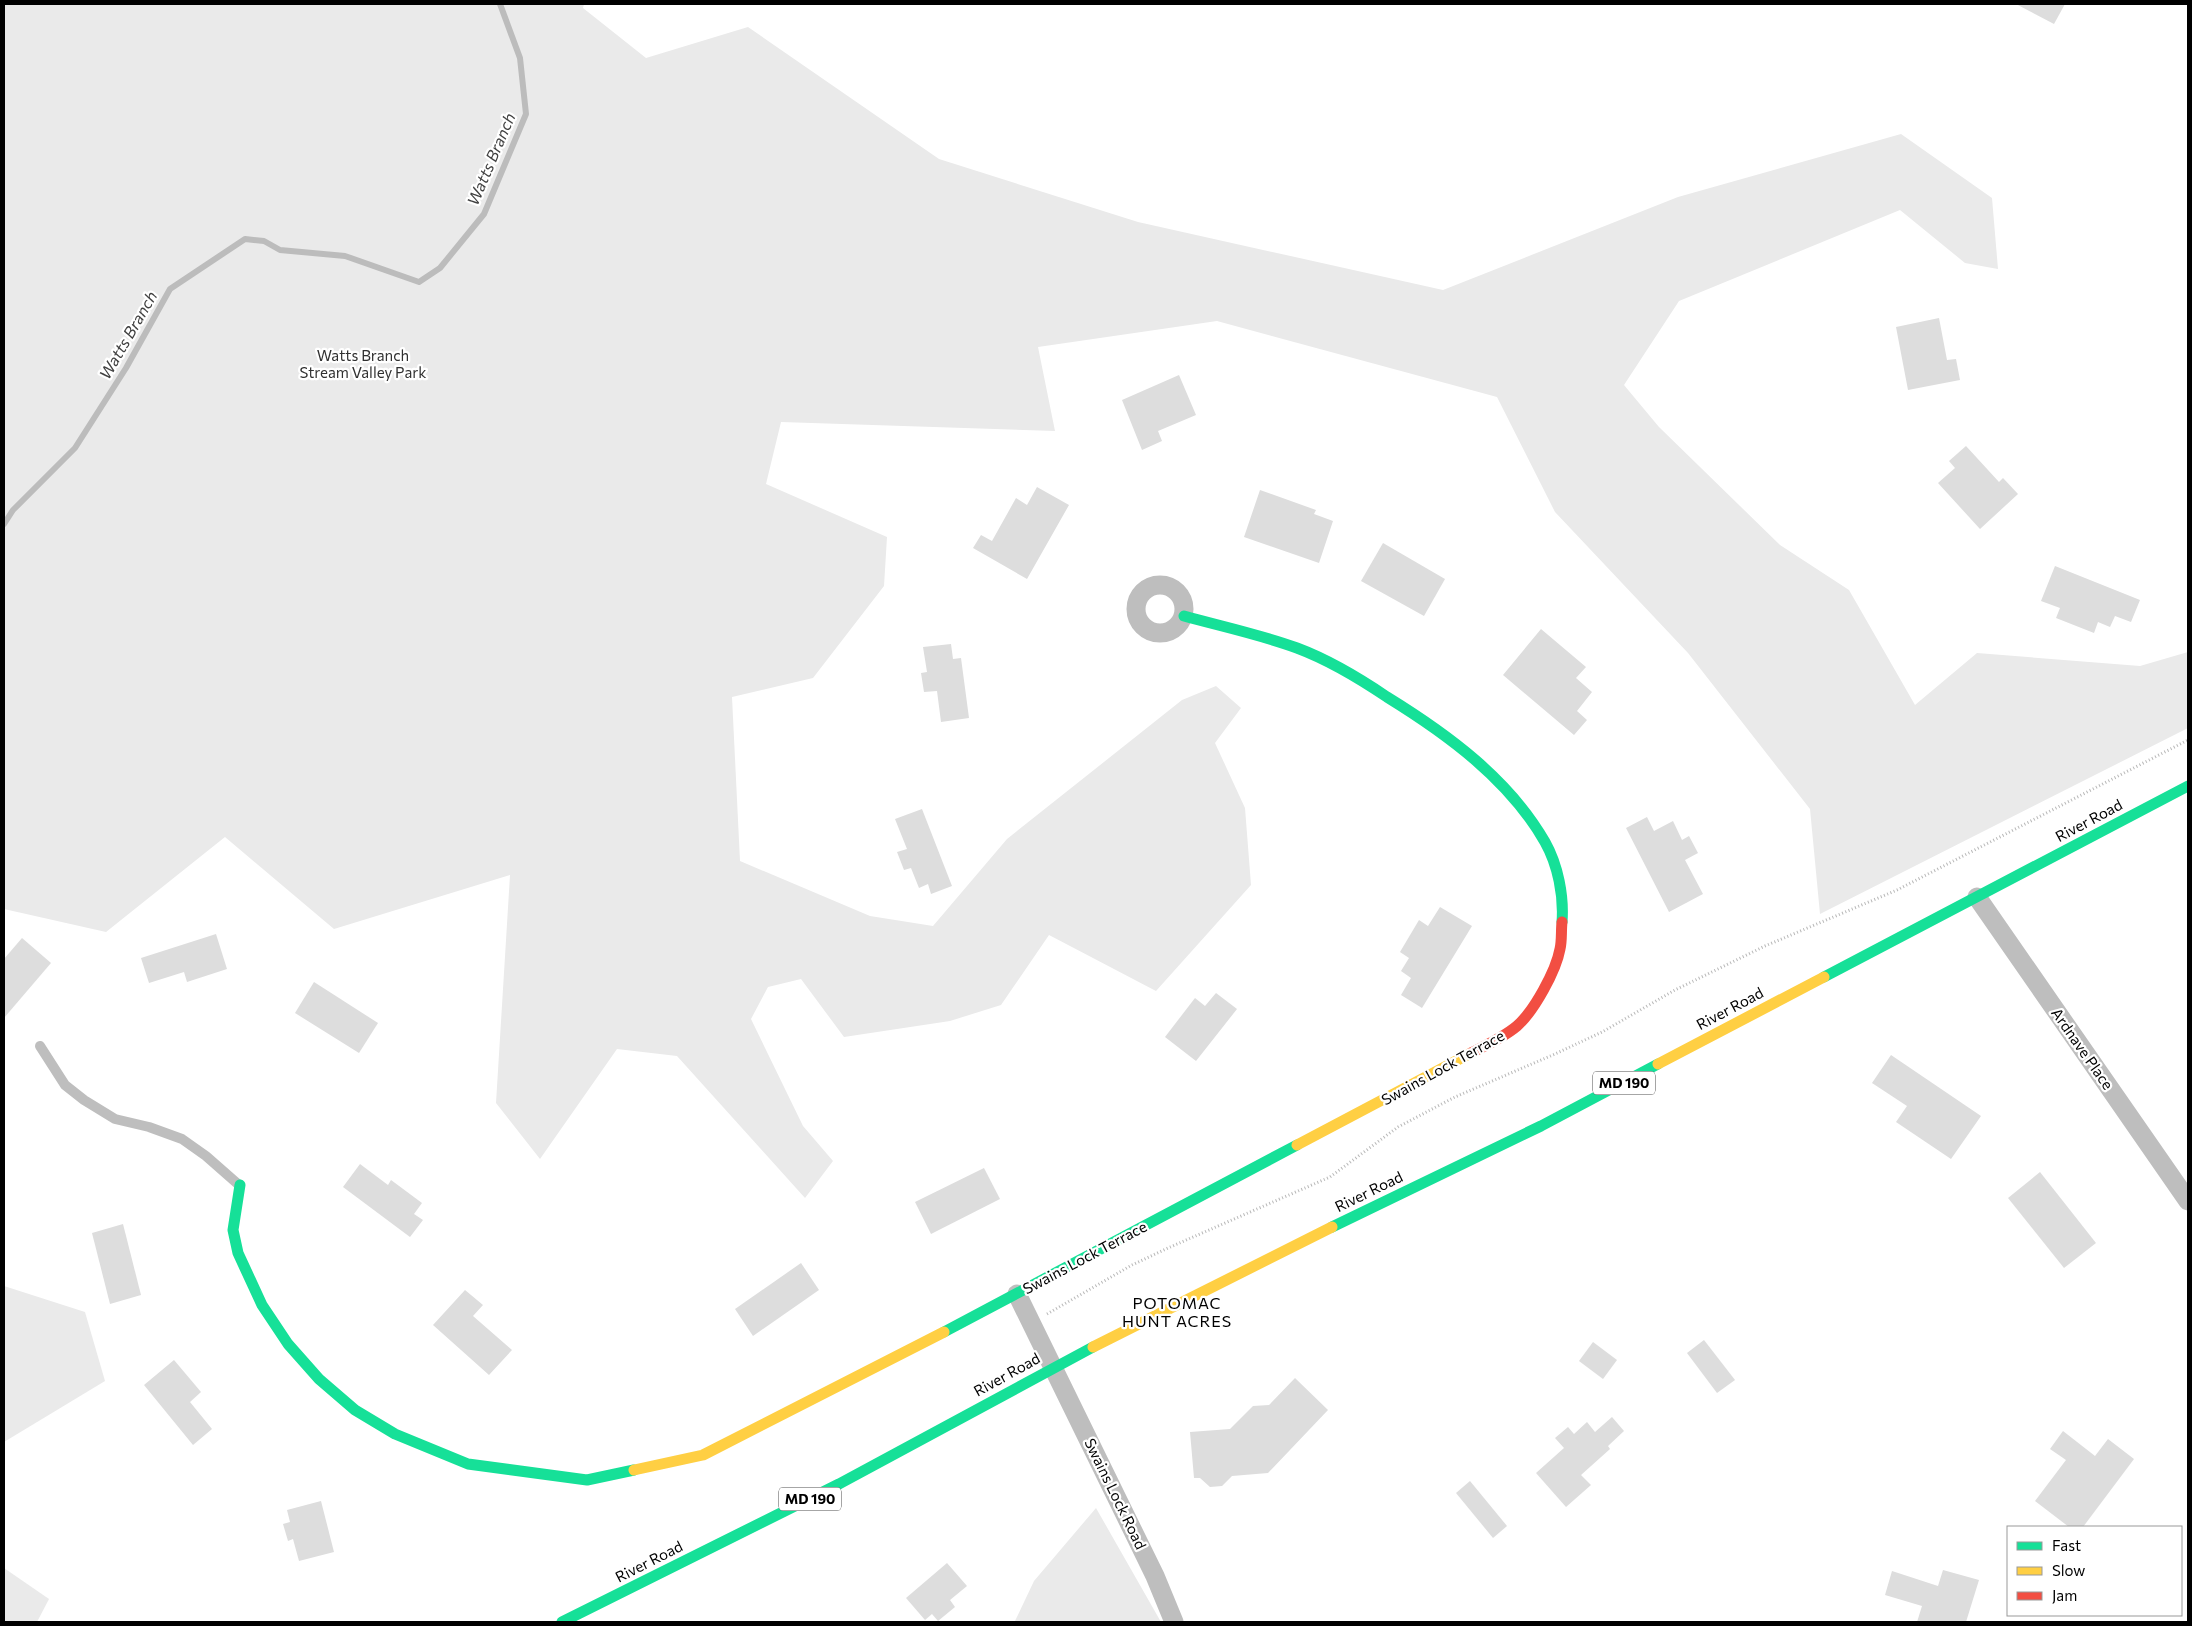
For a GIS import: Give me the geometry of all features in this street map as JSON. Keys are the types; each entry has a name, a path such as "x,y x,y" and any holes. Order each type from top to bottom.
{"street":[{"name":"Swains Lock Terrace","path":"240,1185 233,1230 238,1254 262,1305 288,1344 319,1379 355,1410 395,1434 468,1464 587,1480 704,1455 1017,1294 1500,1038 1518,1025 1532,1007 1547,982 1560,950 1563,908 1559,878 1546,843 1526,813 1486,770 1434,726 1355,676 1297,648 1184,616"},
{"name":"River Road","path":"562,1622 839,1484 1053,1367 1326,1230 1541,1126 2188,786"},
{"name":"Ardnave Place","path":"1977,896 2188,1201"},
{"name":"Swains Lock Terrace","path":"1017,1294 1053,1367"},
{"name":"Swains Lock Road","path":"1053,1367 1155,1576 1174,1622"}],"lane":[{"path":"40,1046 66,1085 84,1100 114,1119 149,1127 182,1139 206,1156 240,1185"}],"path":[{"path":"1032,1322 1141,1261 1330,1177 1398,1127 1441,1104 1602,1032 1675,990 1765,946 1897,890 2188,740"}],"green space":[{"name":"Watts Branch Stream Valley Park","path":"4,4 584,4 583,8 646,58 748,27 939,159 1138,222 1443,290 1678,197 1901,134 1992,198 1998,269 1965,263 1900,210 1679,301 1624,385 1659,427 1780,545 1849,590 1915,705 1977,653 2140,666 2188,652 2188,728 1820,914 1810,809 1688,653 1555,512 1497,397 1217,321 1038,347 1055,431 781,422 766,484 887,537 884,586 813,678 732,697 740,861 870,916 933,926 1007,839 1182,700 1216,686 1241,708 1215,743 1245,808 1251,885 1156,991 1049,935 1001,1005 950,1021 844,1037 801,979 768,987 751,1019 803,1126 833,1161 805,1198 677,1056 617,1049 540,1159 496,1103 510,875 334,929 225,837 106,932 4,909"},
{"path":"4,1286 85,1312 105,1381 4,1442"},
{"path":"1096,1508 1161,1622 1012,1622 1015,1621 1034,1581"},
{"path":"4,1568 49,1599 37,1622 4,1622"}],"building":[{"path":"2016,4 2065,4 2054,24"},
{"path":"1939,318 1947,360 1956,359 1960,380 1908,390 1896,327"},
{"path":"1179,375 1196,415 1158,431 1162,441 1142,450 1122,400"},
{"path":"1966,446 1999,482 2003,478 2018,494 1980,529 1938,483 1955,468 1949,461"},
{"path":"1037,487 1069,505 1027,579 973,548 981,535 992,541 1016,498 1027,505"},
{"path":"1260,490 1316,510 1314,514 1333,521 1319,563 1244,537"},
{"path":"1383,543 1445,579 1424,616 1361,581"},
{"path":"2055,566 2140,600 2131,622 2115,616 2110,627 2098,622 2094,633 2056,618 2060,608 2041,601"},
{"path":"1541,629 1586,667 1576,678 1592,692 1577,711 1587,720 1574,735 1503,675"},
{"path":"951,644 953,659 961,658 969,718 941,722 937,691 924,692 921,673 927,672 923,647"},
{"path":"922,809 952,886 931,894 928,884 919,888 911,868 904,870 897,852 907,849 895,819"},
{"path":"1647,817 1654,831 1673,821 1682,840 1689,836 1698,853 1685,860 1703,894 1669,912 1626,828"},
{"path":"1440,907 1472,926 1422,1008 1401,995 1411,978 1401,971 1409,958 1400,952 1419,920 1428,926"},
{"path":"216,934 227,969 187,982 184,972 149,983 141,958"},
{"path":"22,938 51,963 4,1018 4,959"},
{"path":"314,982 378,1023 359,1053 295,1013"},
{"path":"1216,993 1237,1009 1196,1061 1165,1037 1195,998 1205,1006"},
{"path":"1891,1055 1981,1116 1951,1159 1896,1122 1907,1106 1872,1083"},
{"path":"360,1164 388,1185 391,1180 422,1203 414,1214 423,1220 410,1237 343,1187"},
{"path":"984,1168 1000,1199 931,1234 915,1202"},
{"path":"2040,1172 2096,1243 2064,1268 2008,1198"},
{"path":"123,1224 141,1295 110,1304 92,1233"},
{"path":"801,1263 819,1290 753,1336 735,1309"},
{"path":"465,1290 483,1305 473,1316 512,1350 489,1375 433,1325"},
{"path":"1704,1340 1735,1380 1717,1393 1687,1353"},
{"path":"1593,1342 1617,1360 1603,1379 1579,1361"},
{"path":"174,1360 201,1392 190,1402 212,1429 193,1445 144,1385"},
{"path":"1295,1378 1328,1410 1268,1473 1232,1476 1222,1486 1210,1487 1200,1478 1194,1478 1190,1432 1230,1429 1253,1406 1269,1405"},
{"path":"1612,1417 1624,1431 1608,1446 1610,1449 1581,1475 1591,1485 1566,1507 1536,1473 1564,1448 1555,1438 1568,1427 1574,1434 1587,1422 1595,1432"},
{"path":"2063,1431 2095,1456 2108,1439 2134,1459 2084,1526 2068,1526 2035,1501 2066,1460 2050,1449"},
{"path":"1470,1481 1507,1526 1493,1538 1456,1493"},
{"path":"321,1501 334,1552 299,1561 293,1539 288,1541 283,1524 290,1522 287,1510"},
{"path":"947,1563 967,1586 950,1600 955,1607 938,1621 932,1614 925,1620 906,1598"},
{"path":"1943,1570 1979,1580 1966,1622 1917,1622 1922,1606 1885,1595 1892,1571 1938,1586"}],"waterway":[{"name":"Watts Branch","path":"4,524 13,510 75,448 126,368 170,289 245,239 264,241 280,250 345,256 419,282 440,268 484,214 526,114 520,58 500,4"}],"traffic: fast":[{"path":"1184,616 1270,639 1321,658 1366,683 1410,711 1454,743 1495,778 1514,798 1545,842 1550,851 1559,881 1562,922"},
{"path":"1824,977 2188,786"},
{"path":"1332,1227 1541,1126 1658,1064"},
{"path":"944,1332 1297,1145"},
{"path":"240,1185 233,1230 238,1253 262,1305 288,1344 319,1379 355,1410 395,1434 468,1464 587,1480 634,1470"},
{"path":"562,1622 839,1484 1093,1347"}],"traffic: slow":[{"path":"1658,1064 1824,977"},
{"path":"1297,1145 1471,1053"},
{"path":"1093,1347 1332,1227"},
{"path":"634,1470 703,1455 944,1332"}],"traffic: jam":[{"path":"1471,1053 1512,1030 1524,1019 1537,1001 1558,958 1562,922"}],"district":[{"name":"POTOMAC HUNT ACRES","path":"1177,1312"}]}
